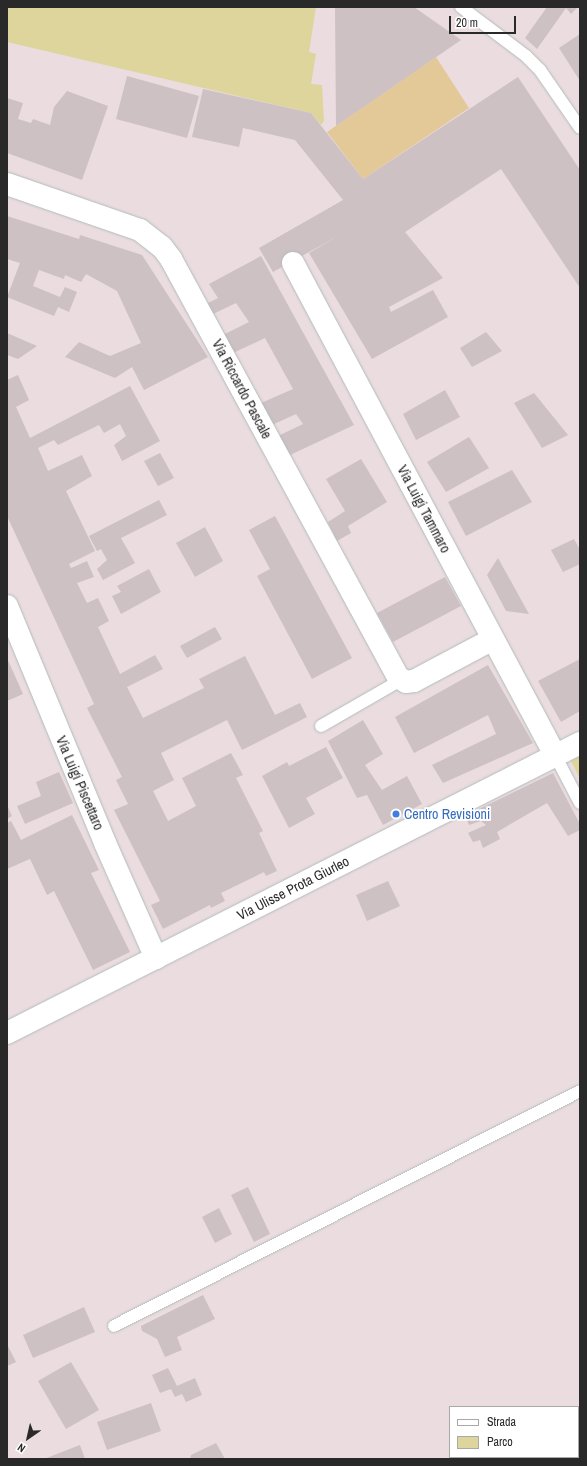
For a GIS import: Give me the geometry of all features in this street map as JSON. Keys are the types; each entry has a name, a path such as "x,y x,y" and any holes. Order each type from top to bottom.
{"street":[{"name":"Via Riccardo Pascale","path":"7,184 140,230 162,247 172,259 392,670 401,680"},
{"name":"Via Luigi Tammaro","path":"294,263 555,755"},
{"name":"Via Luigi Piscettaro","path":"7,606 105,843 156,958"},
{"path":"401,680 414,681 494,639"},
{"name":"Via Ulisse Prota Giurleo","path":"7,1034 580,743"}],"lane":[{"path":"460,7 526,56 540,70 580,128"},
{"path":"321,726 401,680"},
{"path":"555,755 580,803"},
{"path":"114,1326 580,1091"}],"green space":[{"path":"7,7 316,7 309,52 316,54 311,84 322,85 324,121 321,125 311,113 7,42"},
{"path":"580,756 580,779 571,761"}],"shaded area":[{"path":"436,57 469,108 363,179 327,132"}],"building":[{"path":"335,7 414,7 461,40 336,126"},
{"path":"547,7 578,7 571,14 566,8 537,49 525,38"},
{"path":"580,34 580,81 559,48"},
{"path":"127,76 199,96 187,138 116,119"},
{"path":"518,77 580,170 580,288 501,169 405,232 443,278 389,307 391,312 433,290 448,317 372,359 309,253 338,236 273,272 259,248 343,200 295,140 243,128 239,147 192,137 203,89 311,113 363,179"},
{"path":"67,91 108,106 82,180 7,153 7,98 23,103 18,119 31,123 33,119 50,125 54,107"},
{"path":"7,216 79,239 80,235 142,255 208,357 144,390 132,367 115,378 65,357 79,342 110,356 141,343 117,291 86,274 81,282 65,275 64,279 39,270 33,286 60,297 65,287 77,292 69,312 58,307 54,316 7,297 20,263 7,259"},
{"path":"261,256 354,425 288,456 278,436 303,424 296,414 272,425 261,403 293,389 265,338 233,353 223,335 249,322 236,303 213,314 206,304 218,298 209,284"},
{"path":"486,332 502,351 472,367 460,348"},
{"path":"7,333 37,346 18,359 7,355"},
{"path":"18,375 29,400 16,407 30,438 130,386 160,441 122,461 114,445 126,436 120,424 104,433 99,425 58,445 54,440 38,448 48,471 82,455 92,476 66,491 95,551 69,564 71,568 87,561 94,577 77,583 87,603 98,598 109,621 98,627 120,674 155,655 163,669 127,687 143,718 204,688 199,679 245,656 275,715 300,703 307,717 242,750 227,720 161,753 174,780 153,791 168,821 196,806 182,778 231,753 243,775 236,778 263,831 259,833 277,871 266,876 264,872 221,893 225,901 211,908 210,905 163,929 151,905 160,901 114,810 128,804 116,780 122,777 87,708 94,704 7,516 7,380"},
{"path":"445,390 460,417 416,440 403,414"},
{"path":"534,393 568,435 542,448 514,403"},
{"path":"469,437 489,468 446,492 427,462"},
{"path":"160,453 174,478 158,486 144,461"},
{"path":"361,459 387,502 348,526 351,533 337,541 328,522 345,511 326,479"},
{"path":"512,470 532,502 466,536 448,502"},
{"path":"159,500 167,515 121,538 135,563 103,580 97,569 107,560 101,549 97,551 89,536"},
{"path":"275,516 352,658 312,679 257,576 270,569 249,530"},
{"path":"205,527 223,561 195,577 176,543"},
{"path":"574,539 580,550 580,564 563,572 551,550"},
{"path":"498,558 529,614 506,611 487,575"},
{"path":"149,569 161,592 121,614 112,596 121,592 117,586"},
{"path":"445,577 461,606 393,642 377,613"},
{"path":"215,627 222,639 187,658 180,646"},
{"path":"7,658 23,694 7,701"},
{"path":"580,659 580,711 561,722 538,681"},
{"path":"488,665 533,743 443,783 432,765 496,734 488,715 414,753 395,717"},
{"path":"363,720 383,754 365,765 382,790 407,776 422,804 383,825 367,795 357,798 328,741"},
{"path":"326,747 343,778 306,798 315,814 289,828 262,776 287,762 289,766"},
{"path":"59,772 73,803 25,824 17,806 41,796 36,782"},
{"path":"553,773 580,824 580,830 568,836 547,803 497,832 500,839 483,848 480,840 473,842 468,833 486,825 481,821 469,825 465,816"},
{"path":"7,805 12,816 7,819"},
{"path":"72,815 99,870 91,873 130,952 93,970 54,891 47,895 30,859 7,869 7,823 11,821 21,840"},
{"path":"388,881 400,906 367,921 356,895"},
{"path":"248,1187 270,1234 254,1242 231,1195"},
{"path":"219,1208 232,1234 215,1243 202,1217"},
{"path":"203,1295 215,1319 177,1337 182,1350 165,1357 157,1339 142,1331 141,1326"},
{"path":"84,1307 95,1332 33,1358 23,1335"},
{"path":"7,1344 16,1362 7,1366"},
{"path":"71,1362 99,1410 66,1429 38,1381"},
{"path":"168,1368 177,1386 195,1378 202,1395 186,1402 182,1394 175,1397 171,1389 160,1393 152,1375"},
{"path":"151,1403 161,1431 107,1450 97,1422"},
{"path":"216,1443 225,1459 190,1459 191,1455"},
{"path":"80,1445 85,1459 44,1459"}],"place":[{"name":"Centro Revisioni","path":"396,814"}]}
